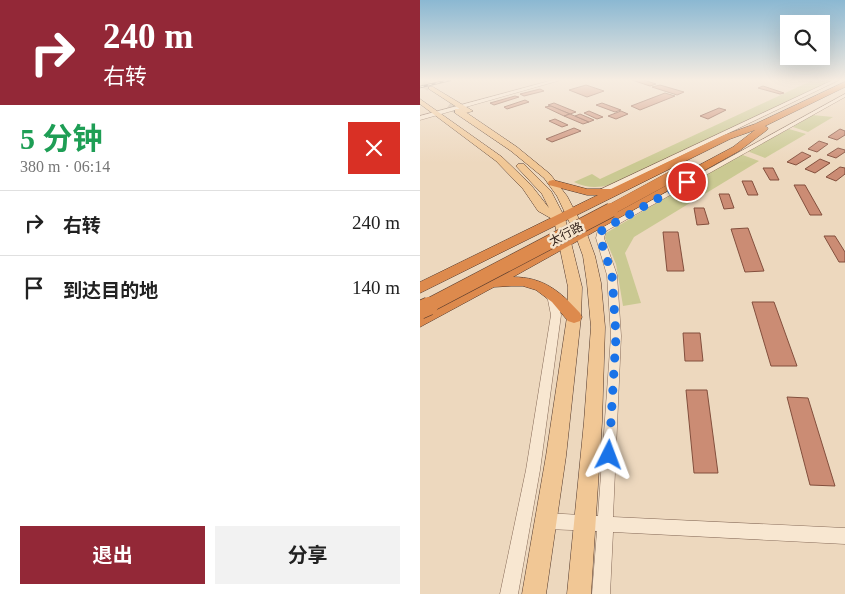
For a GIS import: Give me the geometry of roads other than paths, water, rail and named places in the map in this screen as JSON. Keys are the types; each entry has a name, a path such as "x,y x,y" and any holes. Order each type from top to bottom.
{"highway":[{"name":"太行路","path":"420,300 799,108"},
{"path":"420,288 727,137 761,127"},
{"path":"420,321 736,149 761,127"},
{"name":"太行路","path":"420,310 553,241 674,172"},
{"path":"552,183 599,192 620,189"},
{"path":"488,284 513,280 539,285 549,289 574,317"}],"main road":[{"path":"436,108 510,156 531,174 547,193 559,218 573,238 589,256 594,283 598,327 579,594"},
{"path":"461,108 548,176 570,213"},
{"path":"461,108 530,150 559,177 571,198 570,213 575,287 574,317 534,594"}],"street":[{"path":"420,118 442,110 456,108"},
{"path":"599,192 791,108"},
{"path":"600,594 616,336 612,275 600,238 602,230 805,108"},
{"path":"509,594 533,470 556,315 553,298 539,285"},
{"path":"546,521 845,536"}],"tunnel":[{"path":"453,108 458,111"}]}
